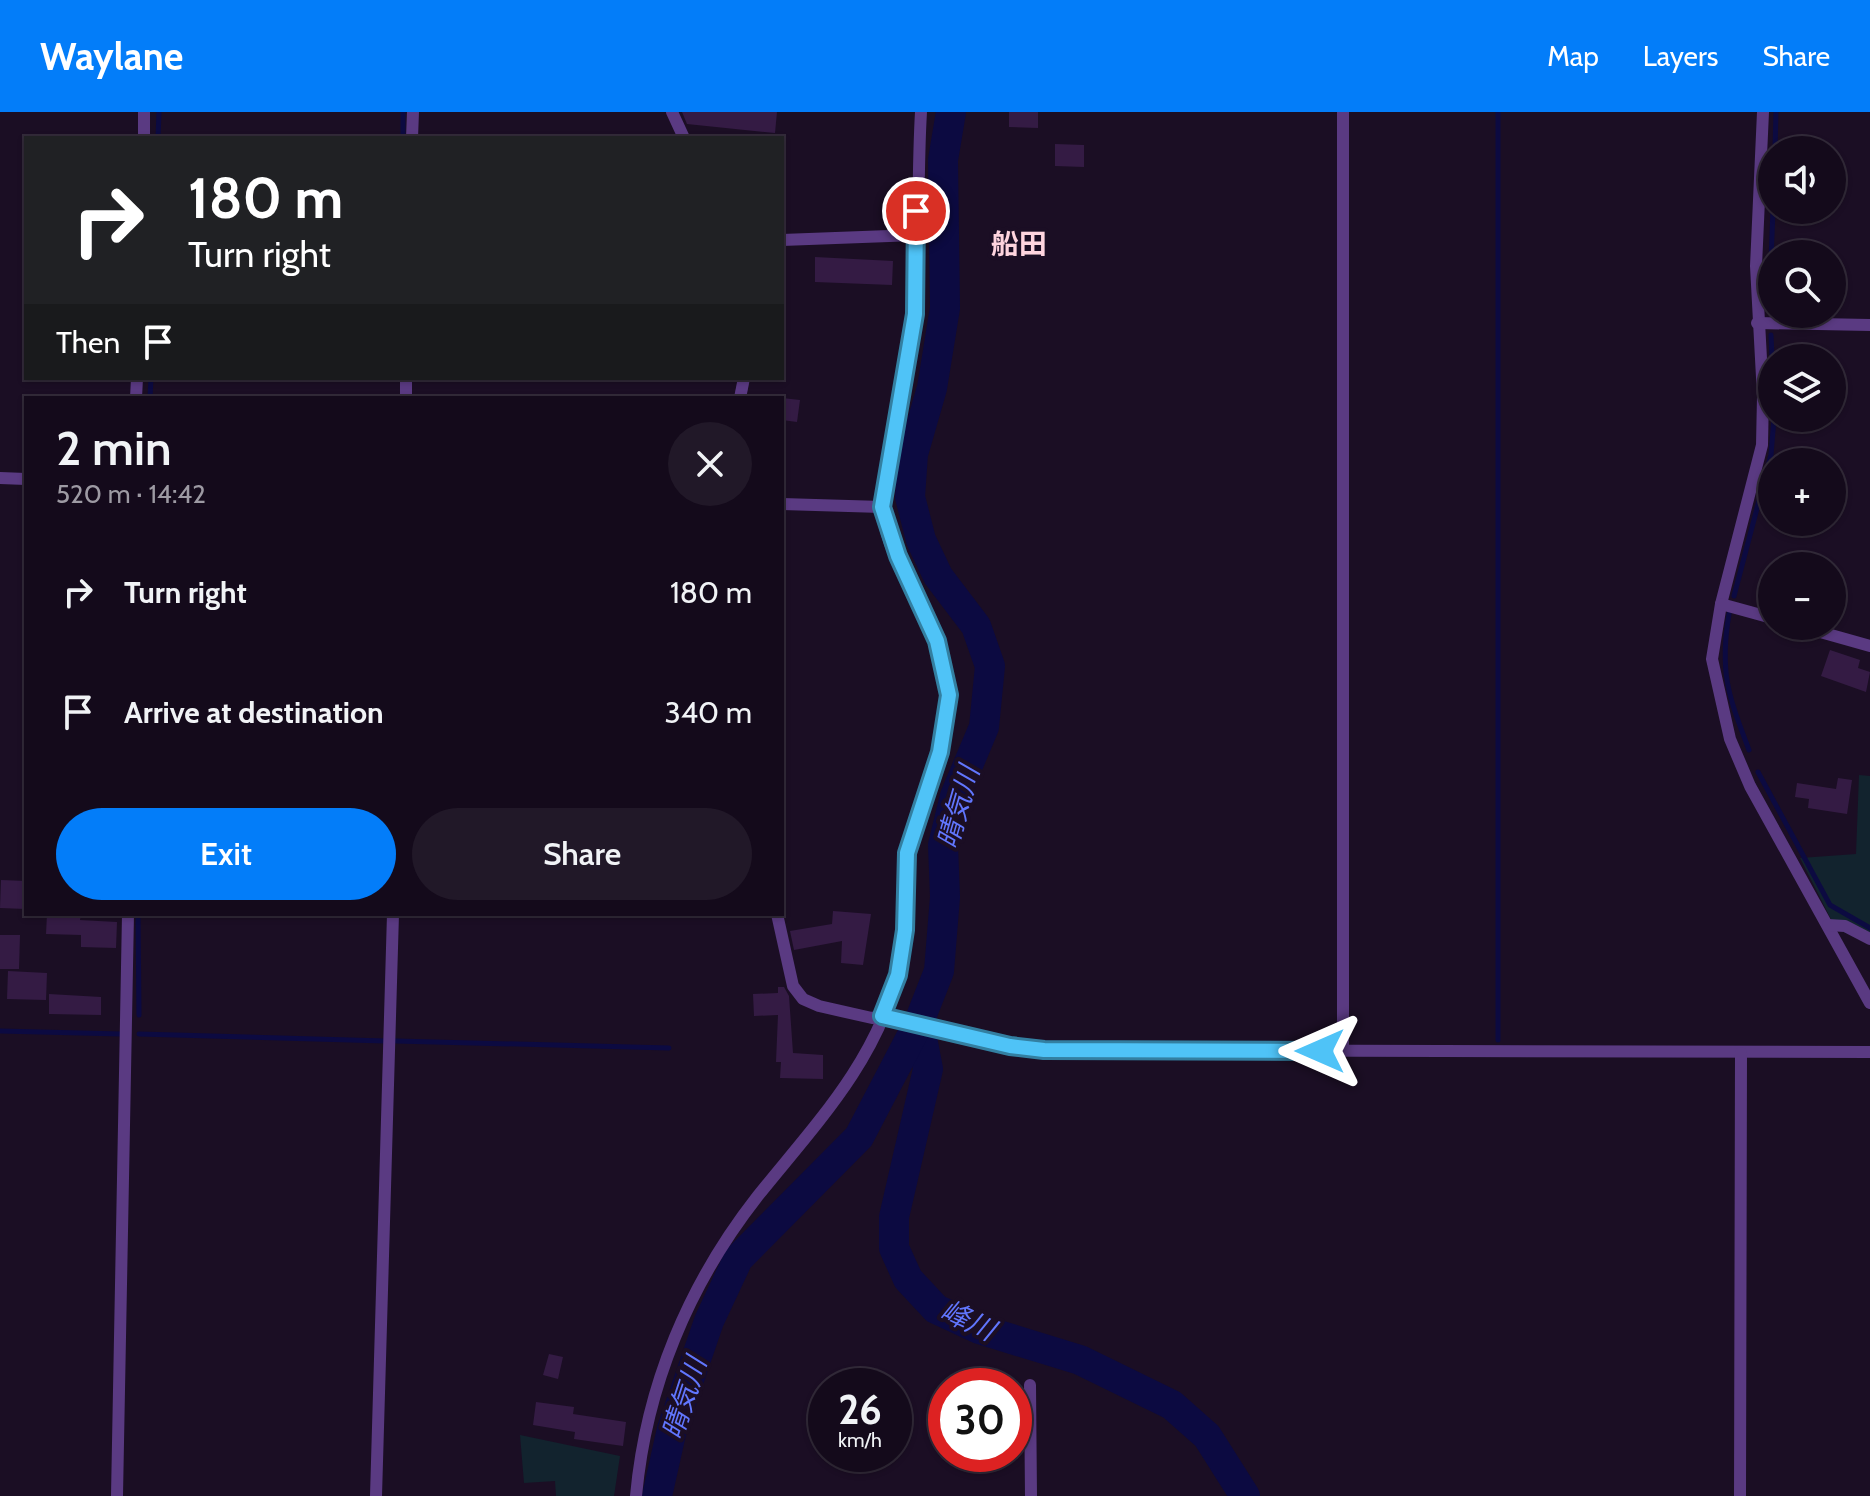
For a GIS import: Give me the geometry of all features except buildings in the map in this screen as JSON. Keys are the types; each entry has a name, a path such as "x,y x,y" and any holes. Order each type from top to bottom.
{"street":[{"path":"144,112 144,136"},
{"path":"412,136 413,112"},
{"path":"672,112 683,136"},
{"path":"636,1496 646,1426 657,1386 695,1293 755,1199 840,1097 888,1018 898,975 905,930 907,853 940,752 949,695 937,641 898,556 882,507 915,314 921,112"},
{"path":"1343,112 1343,1051"},
{"path":"1763,112 1756,266 1763,396 1762,445 1721,604 1712,659 1730,739 1750,786 1870,1003"},
{"path":"784,240 916,235"},
{"path":"1757,323 1870,325"},
{"path":"0,478 24,479"},
{"path":"784,504 882,507"},
{"path":"1721,604 1758,614"},
{"path":"1846,639 1870,646"},
{"path":"117,1496 128,916"},
{"path":"376,1496 393,916"},
{"path":"777,916 793,986 803,999 819,1006 872,1018 888,1018 1044,1050 1870,1052"},
{"path":"1828,925 1845,926 1870,939"},
{"path":"1740,1496 1741,1053"},
{"path":"1031,1472 1031,1496"}],"shaded area":[{"path":"1859,775 1870,776 1870,943 1836,929 1800,858 1856,854"},
{"path":"520,1435 620,1456 614,1496 556,1496 555,1481 524,1483"}],"waterway":[{"path":"158,136 159,112"},
{"path":"403,112 403,136"},
{"name":"晴気川","path":"657,1496 672,1429 709,1321 738,1259 859,1137 919,1022 939,971 945,897 943,845 955,796 984,727 990,666 976,626 938,576 921,540 910,497 913,454 932,388 945,308 943,160 951,112"},
{"path":"1498,112 1498,1040"},
{"path":"1775,136 1776,112"},
{"path":"1772,224 1772,240"},
{"path":"1771,335 1771,344"},
{"path":"150,396 151,380"},
{"path":"1734,596 1771,455 1773,432"},
{"path":"1729,614 1725,653 1728,684 1749,750"},
{"path":"1758,772 1830,905 1870,928"},
{"path":"138,916 139,1015"},
{"name":"峰川","path":"919,1022 928,1069 894,1217 894,1248 908,1279 936,1309 979,1329 1080,1360 1172,1405 1207,1436 1245,1496"},
{"path":"0,1031 121,1034"},
{"path":"139,1034 385,1041"},
{"path":"396,1041 669,1048"}],"district":[{"name":"船田","path":"1019,244"}],"route":[{"path":"916,211 915,314 882,507 885,524 946,668 948,721 913,825 907,853 905,930 898,975 882,1016 1010,1046 1044,1050 1320,1051"}]}
